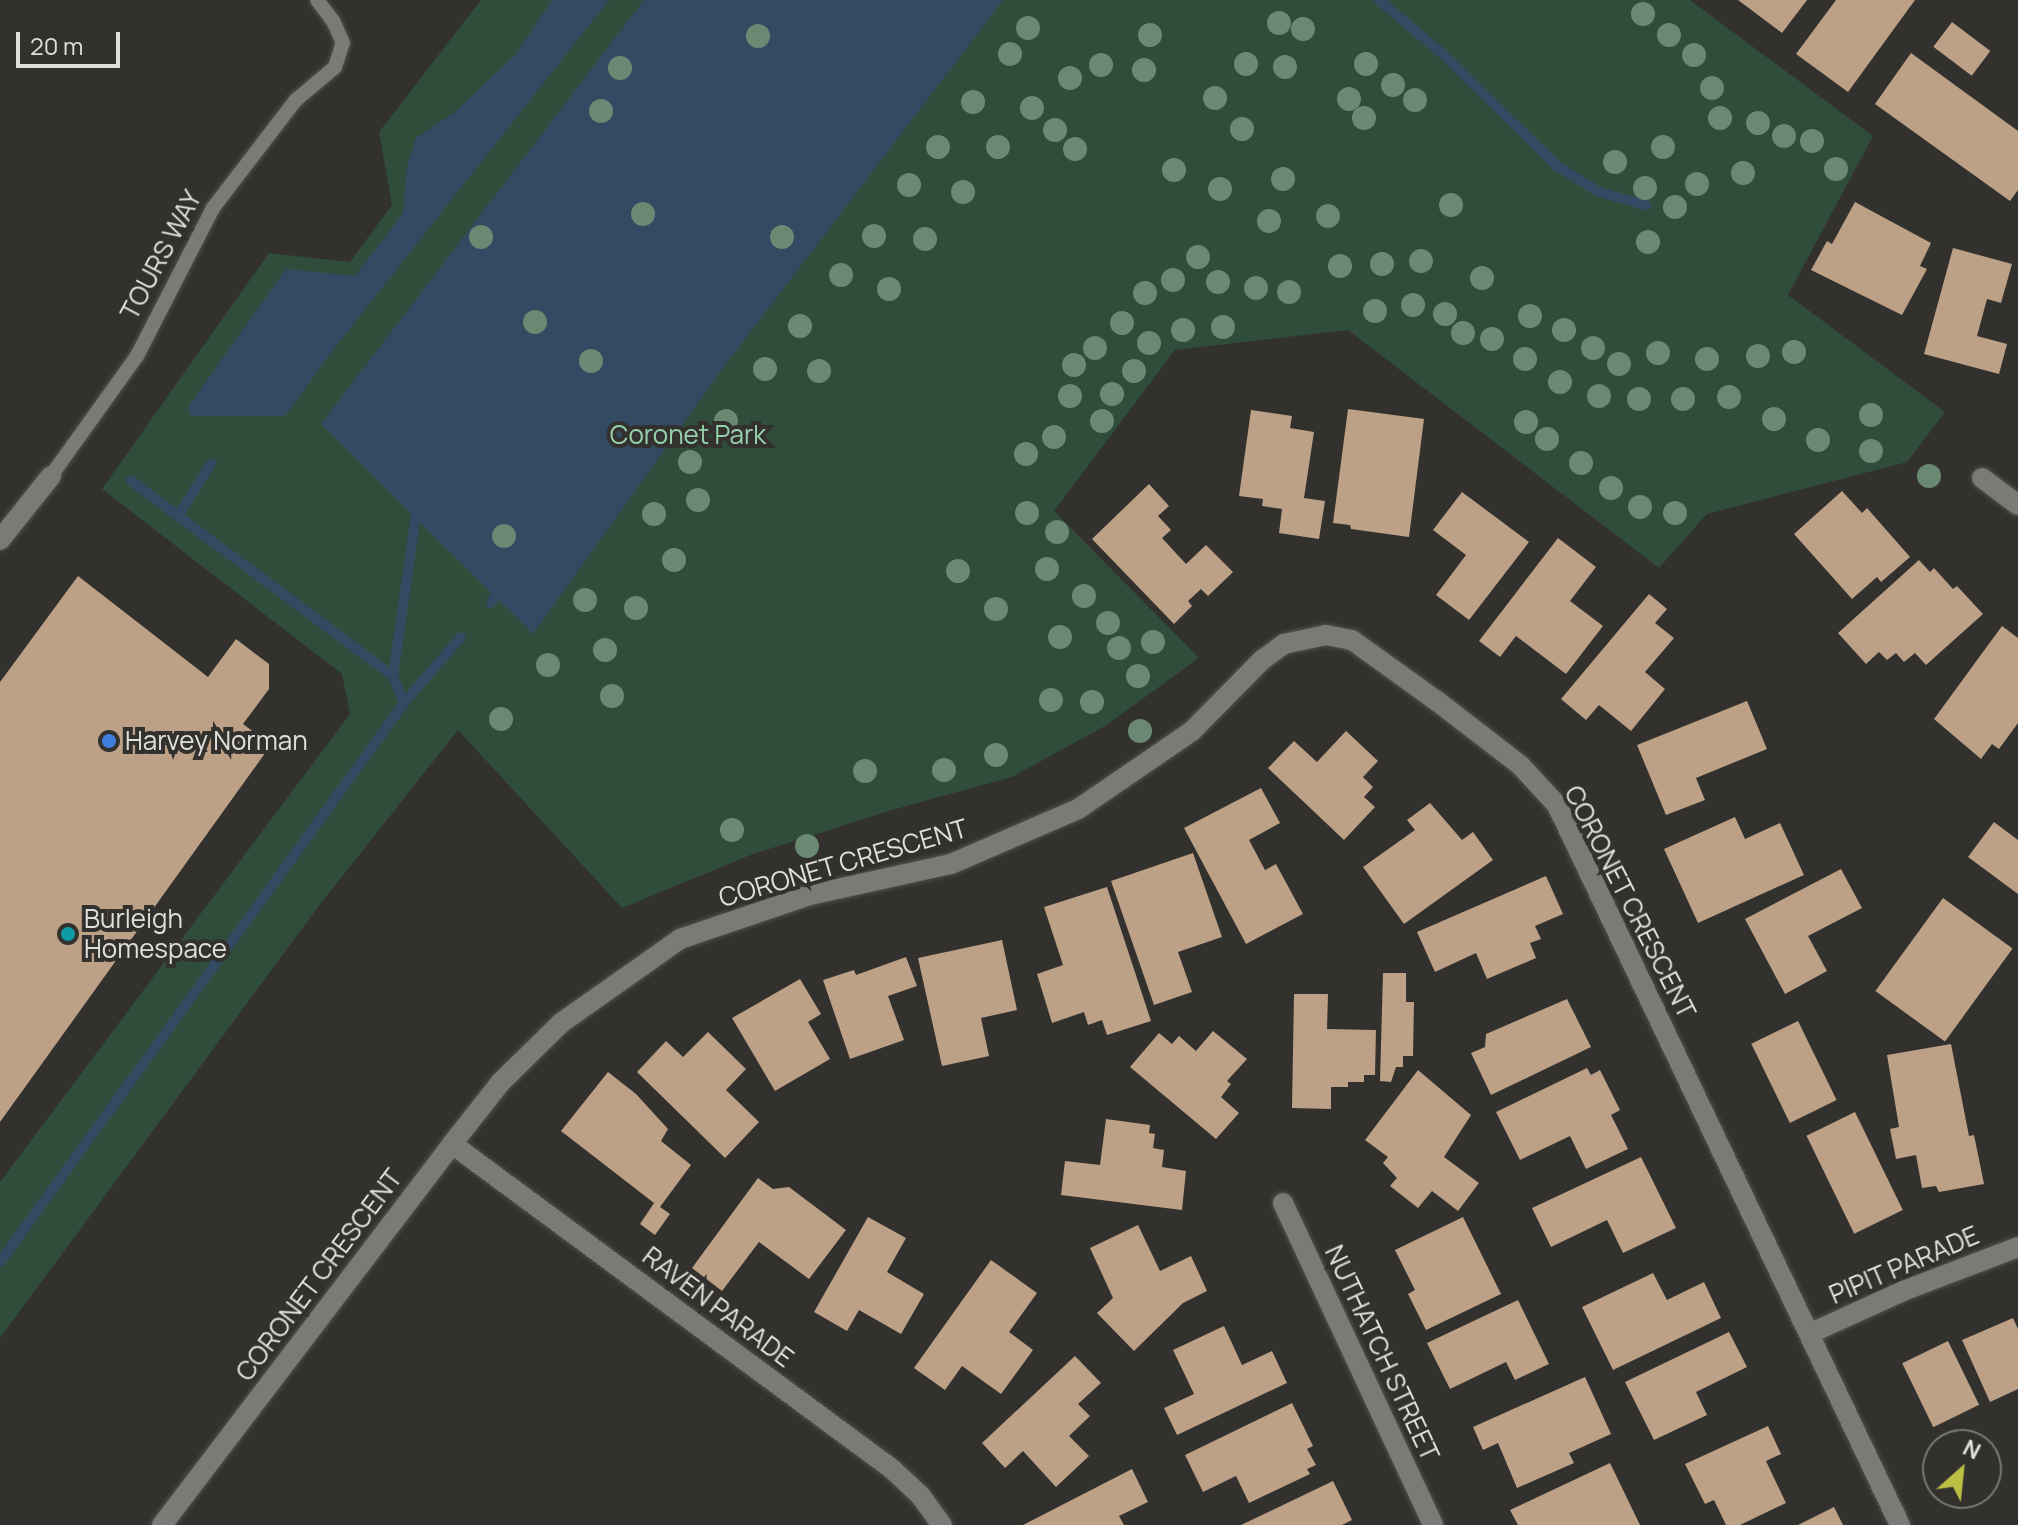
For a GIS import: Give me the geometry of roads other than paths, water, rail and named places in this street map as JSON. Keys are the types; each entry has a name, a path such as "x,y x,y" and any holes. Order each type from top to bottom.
{"street":[{"name":"TOURS WAY","path":"0,540 51,476"},
{"path":"1982,478 2018,505"},
{"name":"CORONET CRESCENT","path":"162,1525 501,1082 561,1023 680,939 810,895 951,864 1078,809 1192,731 1262,660 1284,644 1326,635 1352,640 1437,701 1520,765 1557,805 1900,1525"},
{"name":"RAVEN PARADE","path":"452,1144 892,1469 920,1495 942,1525"},
{"name":"NUTHATCH STREET","path":"1283,1203 1433,1525"},
{"name":"PIPIT PARADE","path":"1811,1333 1903,1291 2018,1247"}],"lane":[{"name":"TOURS WAY","path":"51,476 137,356 213,208 296,100 335,67 343,43 333,21 317,0"}],"water":[{"path":"552,0 609,0 333,350 285,416 191,416 188,407 286,269 355,276 403,213 407,167 416,138 455,112 516,54"},
{"path":"644,0 1003,0 720,372 533,634 321,424"}],"waterway":[{"path":"1379,0 1443,54 1557,166 1599,192 1646,205"},
{"path":"178,516 211,464"},
{"path":"0,1262 404,703 393,676 131,481"},
{"path":"393,676 416,515"},
{"path":"491,603 495,596"},
{"path":"404,703 461,637"}],"place":[{"name":"Harvey Norman","path":"109,741"},
{"name":"Burleigh Homespace","path":"68,934"}],"park label":[{"name":"Coronet Park","path":"688,435"}]}
